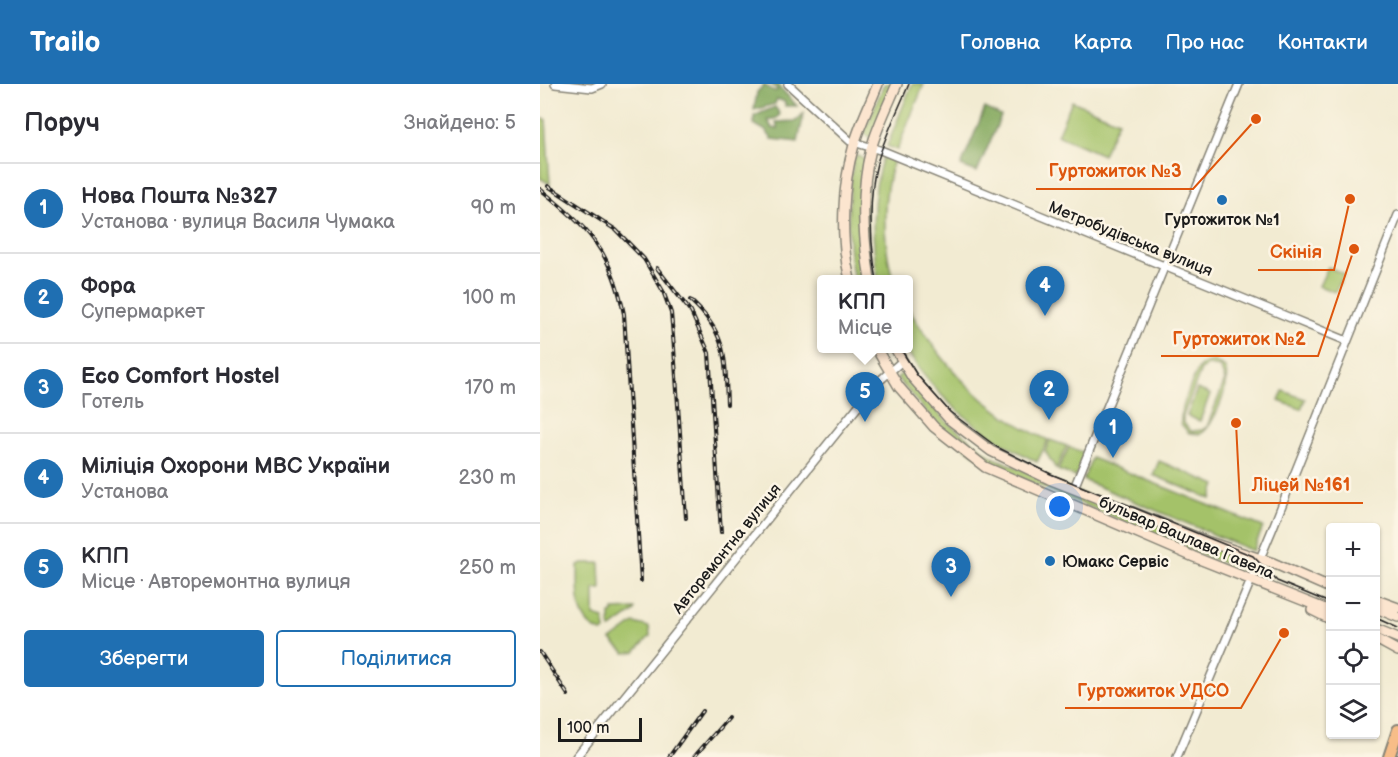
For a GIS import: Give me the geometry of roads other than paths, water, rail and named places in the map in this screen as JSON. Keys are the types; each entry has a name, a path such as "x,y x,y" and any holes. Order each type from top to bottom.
{"main road":[{"path":"850,275 845,217 846,183 854,143 878,84"},
{"path":"870,275 863,212 871,147 897,84"},
{"name":"бульвар Вацлава Гавела","path":"879,353 888,371 934,427 985,467 1250,580 1326,609"},
{"name":"бульвар Вацлава Гавела","path":"898,353 930,398 967,434 991,451 1074,488 1209,542 1295,571 1326,586"},
{"path":"1295,571 1326,581"},
{"path":"1275,590 1326,618"},
{"path":"1380,601 1398,608"},
{"path":"1380,610 1398,617"},
{"path":"1380,631 1398,639"},
{"path":"1380,641 1398,651"},
{"path":"1389,757 1398,730"}],"street":[{"path":"555,84 592,87 602,84"},
{"path":"788,84 835,130 854,143"},
{"path":"1074,488 1239,84"},
{"name":"Метробудівська вулиця","path":"854,143 871,147 1347,341"},
{"path":"1177,757 1398,215"},
{"name":"Авторемонтна вулиця","path":"576,757 888,371 902,361"}],"tram line":[{"path":"876,275 871,221 874,177 884,143 909,84"},
{"path":"903,353 917,375 950,412 997,447 1051,474 1253,556 1277,581 1326,601"},
{"path":"1380,620 1398,628"}],"railway":[{"path":"548,186 616,230 644,259 663,291 671,313 686,518"},
{"path":"540,189 572,216 596,242 605,257 619,292 624,314 641,581"},
{"path":"657,268 691,312 709,353 721,532"},
{"path":"690,300 712,324 718,336 726,373 727,404"},
{"path":"540,652 568,695"},
{"path":"669,757 702,711"},
{"path":"694,757 728,718"}],"place":[{"name":"Гуртожиток №3","path":"1256,119"},
{"name":"Скінія","path":"1350,199"},
{"name":"Гуртожиток №1","path":"1222,200"},
{"name":"Гуртожиток №2","path":"1354,249"},
{"name":"Міліція Охорони МВС України","path":"1045,316"},
{"name":"Фора","path":"1049,420"},
{"name":"КПП","path":"865,422"},
{"name":"Ліцей №161","path":"1236,423"},
{"name":"Нова Пошта №327","path":"1113,458"},
{"name":"Юмакс Сервіс","path":"1050,561"},
{"name":"Eco Comfort Hostel","path":"951,597"},
{"name":"Гуртожиток УДСО","path":"1284,633"}]}
